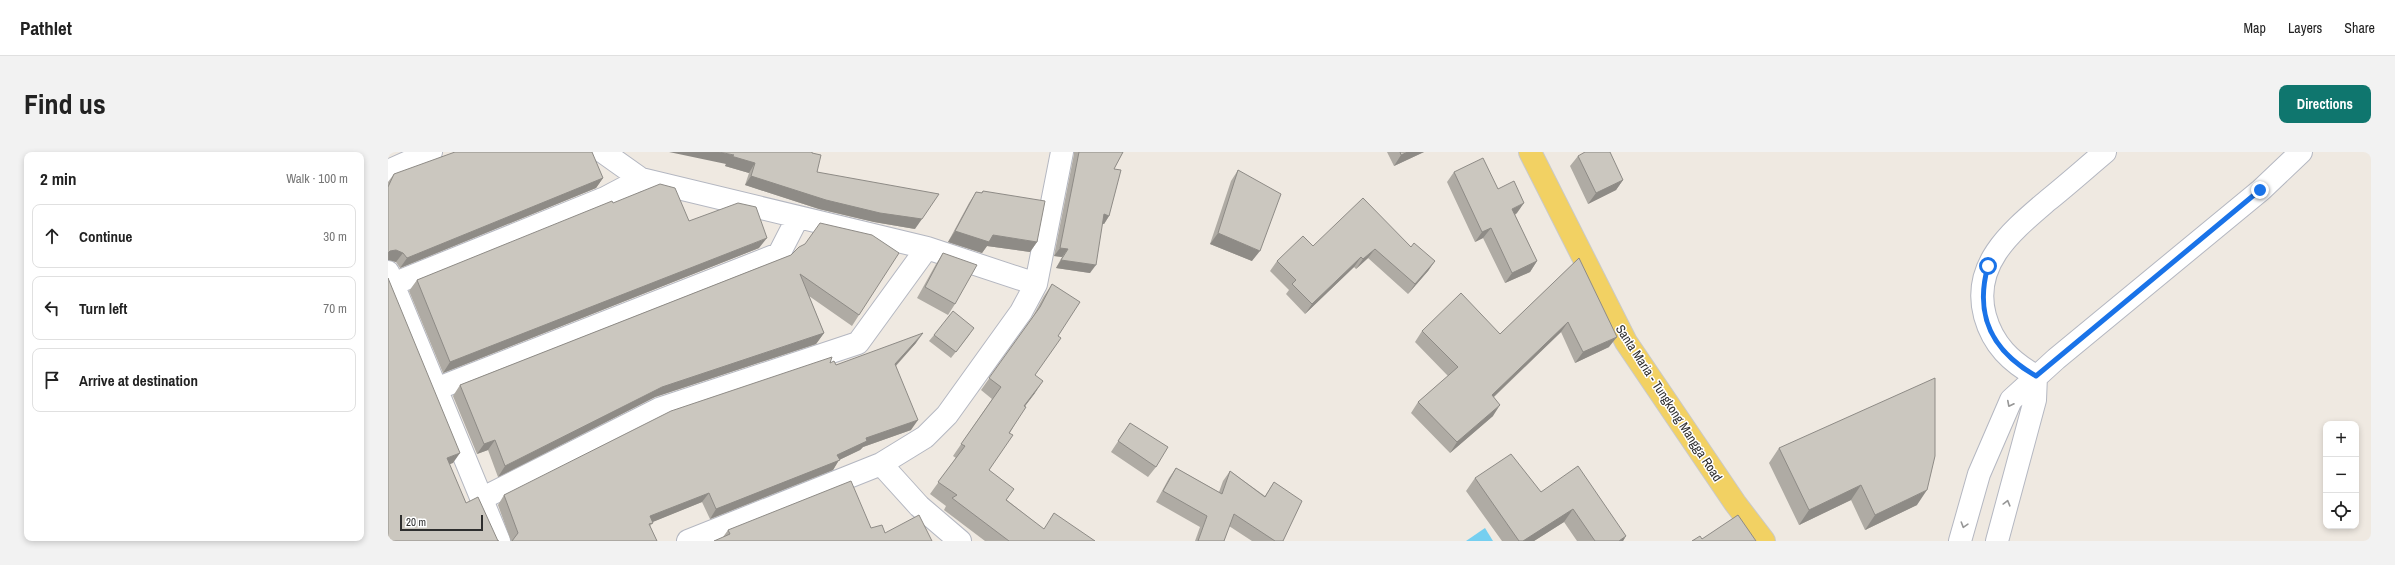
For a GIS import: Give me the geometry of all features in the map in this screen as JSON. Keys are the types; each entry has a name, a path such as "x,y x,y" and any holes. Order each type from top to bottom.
{"main road":[{"name":"Santa Maria - Tungkong Mangga Road","path":"1530,152 1626,342 1735,502 1764,541"}],"street":[{"path":"604,152 641,179 927,248 1036,284"},
{"path":"688,541 881,464 925,437 947,416 1021,312 1036,284 1062,152"},
{"path":"2036,376 2020,367 2007,356 1996,342 1988,326 1983,295 1988,266 1994,252 2010,232 2105,152"},
{"path":"1960,541 1980,474 2011,400 2036,376 2260,190 2301,152"},
{"path":"388,171 424,153"},
{"path":"499,541 480,499 391,278 605,198 641,179"},
{"path":"436,388 779,254 798,217"},
{"path":"480,499 659,409 858,343 927,248"},
{"path":"1997,541 2035,400 2036,376"},
{"path":"881,464 919,506 960,541"}],"water":[{"path":"1485,528 1493,541 1466,541"}],"building":[{"path":"455,152 592,152 603,178 407,258 403,253 396,250 388,253 388,187 394,174"},
{"path":"719,152 812,152 821,155 817,172 939,194 922,219 880,213 826,200 751,176 755,163 731,156 734,155"},
{"path":"1079,152 1123,152 1114,169 1121,170 1109,216 1104,214 1096,265 1061,260 1068,249 1060,248"},
{"path":"1400,152 1408,152 1401,155"},
{"path":"1585,152 1610,152 1623,180 1596,193 1578,156"},
{"path":"1483,158 1498,189 1514,181 1524,203 1512,209 1537,261 1512,273 1491,228 1482,232 1454,172"},
{"path":"1238,170 1281,194 1260,251 1218,233"},
{"path":"660,184 675,188 689,221 738,203 756,207 767,238 450,362 417,280 612,201 613,203"},
{"path":"983,191 1045,201 1037,242 993,235 989,242 955,231 976,192 982,193"},
{"path":"1363,198 1411,247 1414,243 1435,261 1415,284 1375,249 1363,259 1361,257 1312,304 1292,284 1296,280 1277,261 1303,236 1313,246"},
{"path":"820,223 872,235 899,253 859,315 800,274 824,333 662,387 505,466 495,440 484,444 460,385 791,255 799,247 805,244"},
{"path":"943,253 977,265 955,304 925,287"},
{"path":"1579,258 1617,337 1583,352 1568,322 1492,395 1500,405 1457,442 1418,402 1458,367 1422,331 1461,293 1500,334"},
{"path":"388,278 460,453 447,458 466,503 478,497 498,541 388,541"},
{"path":"1052,284 1080,302 1058,336 1061,338 1035,375 1043,381 1024,406 1026,407 1009,433 1013,435 989,470 1014,489 1006,500 1044,529 1054,513 1095,541 1009,541 952,498 957,495 938,482 965,446 961,444 1001,387 989,378 1040,307"},
{"path":"953,311 974,328 956,352 934,335"},
{"path":"923,333 895,364 918,420 866,438 867,441 837,455 840,460 716,509 709,493 650,516 653,523 649,524 657,541 512,541 518,533 504,495 671,411 832,357 830,363 834,361 836,365"},
{"path":"1935,378 1935,456 1927,490 1875,515 1861,485 1809,510 1779,448"},
{"path":"1130,423 1168,447 1156,467 1118,441"},
{"path":"1511,454 1541,492 1578,466 1626,536 1619,541 1595,541 1573,509 1523,541 1519,541 1475,478"},
{"path":"1176,468 1222,494 1230,471 1265,497 1274,482 1302,501 1283,541 1275,541 1234,514 1224,541 1198,541 1207,516 1163,491"},
{"path":"851,481 871,528 882,525 885,533 919,515 932,541 714,541 730,534 728,530"},
{"path":"1738,515 1756,541 1692,541 1700,536 1702,539"}],"route":[{"path":"1988,266 1984,280 1983,295 1984,310 1988,326 1996,342 2007,356 2020,367 2036,376 2260,190"}]}
